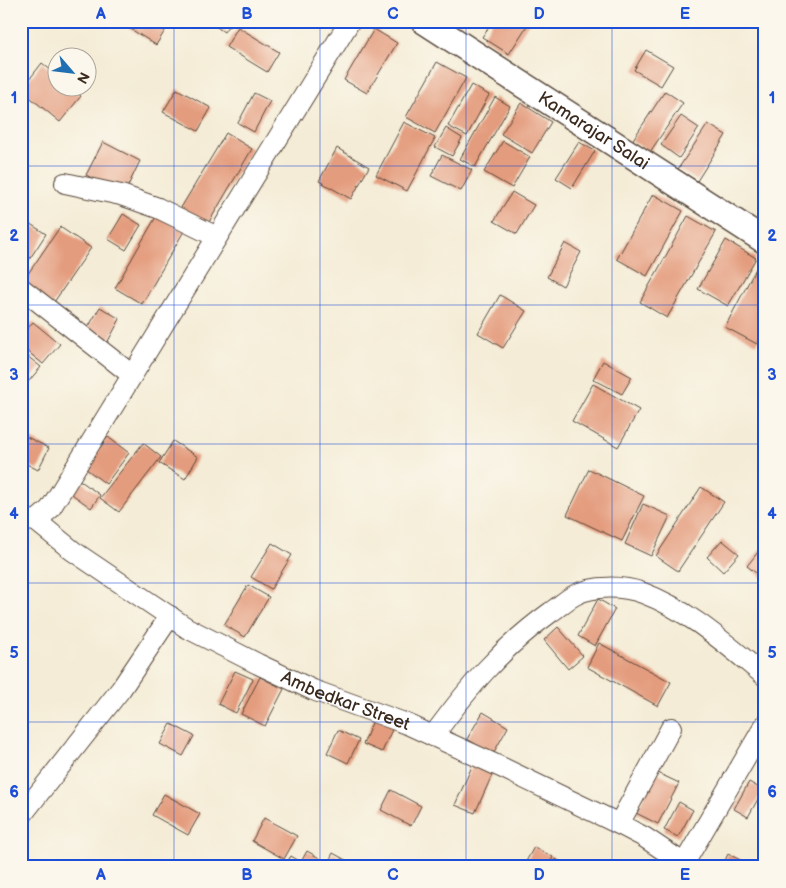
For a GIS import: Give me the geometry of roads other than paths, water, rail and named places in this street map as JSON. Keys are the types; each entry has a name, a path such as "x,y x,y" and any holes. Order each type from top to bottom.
{"street":[{"path":"29,519 44,516 50,509 350,21"},
{"name":"Kamarajar Salai","path":"424,21 765,241"},
{"path":"65,183 120,196 158,208 217,237"},
{"path":"21,288 132,375"},
{"name":"Ambedkar Street","path":"29,519 187,628 313,690 407,724 619,824 644,837 685,866"},
{"path":"434,736 459,700 486,668 531,626 576,594 594,589 622,588 642,592 677,610 708,630 765,676"},
{"path":"21,816 121,689 170,616"},
{"path":"685,866 765,725"},
{"path":"619,824 671,728"}]}
